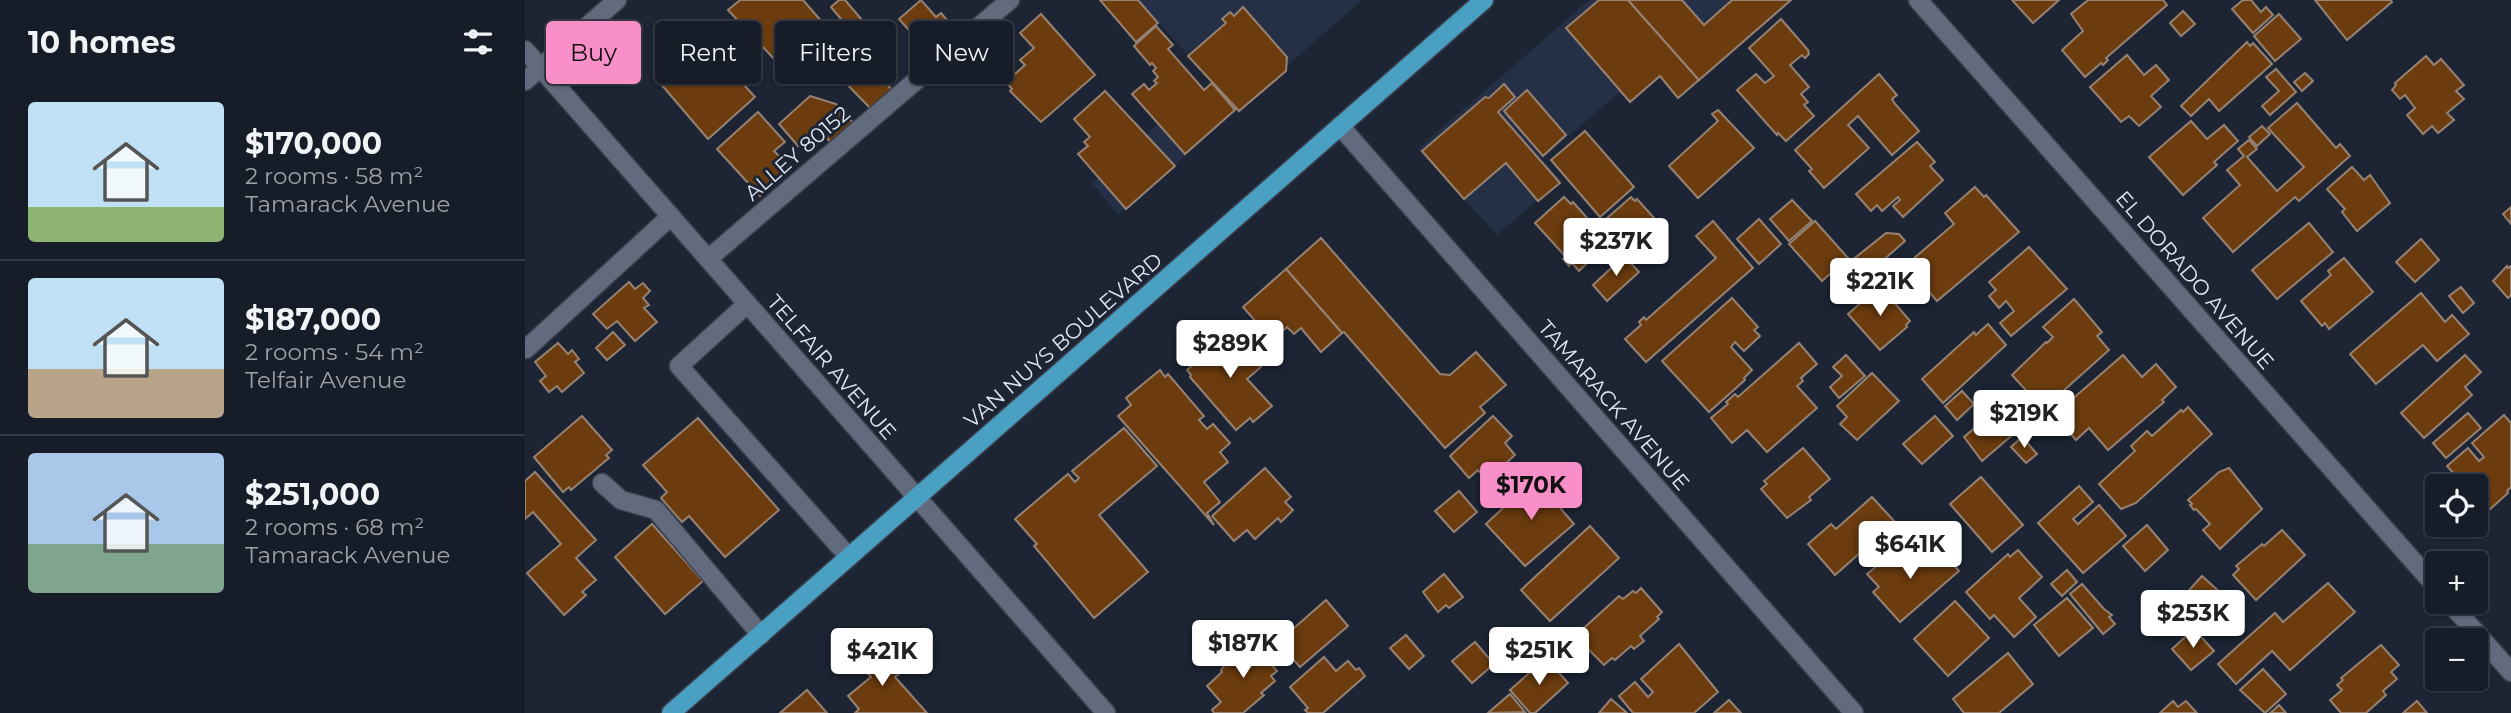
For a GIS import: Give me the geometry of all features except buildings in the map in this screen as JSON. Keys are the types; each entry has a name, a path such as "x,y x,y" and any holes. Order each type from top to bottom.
{"main road":[{"name":"VAN NUYS BOULEVARD","path":"671,713 1484,0"}],"street":[{"path":"525,81 617,0"},
{"name":"ALLEY 80152","path":"708,259 1010,0"},
{"name":"EL DORADO AVENUE","path":"1918,0 2425,574"},
{"name":"TELFAIR AVENUE","path":"525,50 1106,713"},
{"name":"TAMARACK AVENUE","path":"1340,127 1854,713"},
{"path":"526,349 671,216"},
{"path":"747,304 679,366 849,557"},
{"path":"602,483 621,500 656,510 761,635"},
{"path":"2460,614 2511,672"}],"shaded area":[{"path":"1139,0 1362,0 1118,215 1092,183 1185,99 1188,102 1212,83"},
{"path":"1589,0 1791,0 1678,98 1660,77 1630,102 1621,91 1542,159 1561,180 1497,235 1418,149"}]}
